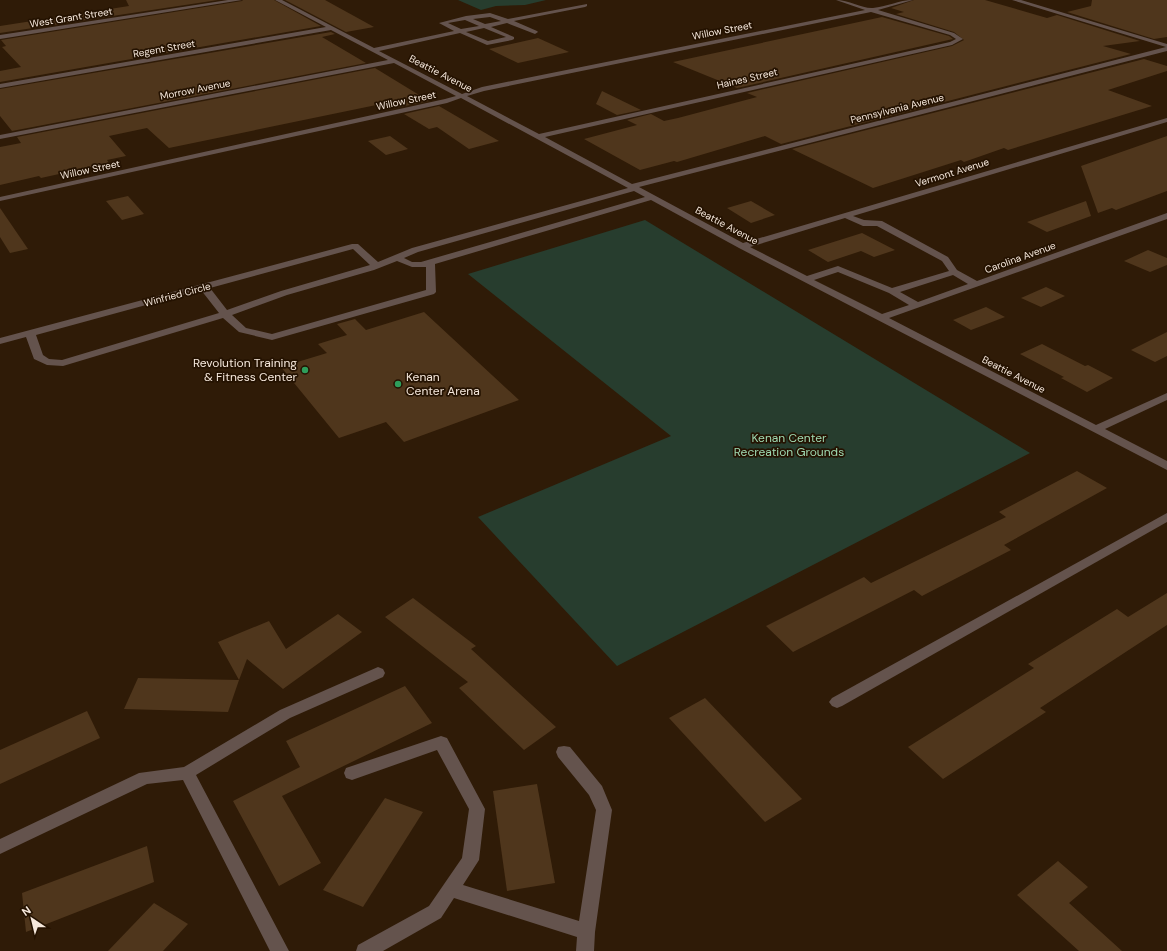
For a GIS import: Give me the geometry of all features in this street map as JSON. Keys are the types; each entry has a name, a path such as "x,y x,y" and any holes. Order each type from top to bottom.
{"street":[{"name":"West Grant Street","path":"0,37 239,0"},
{"name":"Beattie Avenue","path":"278,0 538,136 742,246 1167,466"},
{"path":"839,0 871,10"},
{"name":"Willow Street","path":"0,199 447,101 460,95 482,89 871,10 910,0"},
{"path":"1015,0 1167,46"},
{"path":"373,50 586,5"},
{"name":"Haines Street","path":"538,136 944,45 960,39 952,34 871,10"},
{"path":"466,18 512,38 487,43 442,23 466,18 490,15 535,32"},
{"name":"Regent Street","path":"0,86 332,28"},
{"name":"Pennsylvania Avenue","path":"30,334 38,357 47,362 63,363 225,314 284,293 377,266 415,250 634,187 1167,49"},
{"name":"Morrow Avenue","path":"0,137 394,61"},
{"name":"Vermont Avenue","path":"742,246 1167,120"},
{"path":"398,257 402,261 410,264 421,265 653,197"},
{"path":"845,215 863,223 879,224 945,259 954,272 976,284"},
{"name":"Carolina Avenue","path":"881,318 1167,216"},
{"name":"Winfried Circle","path":"0,341 355,246 377,266"},
{"path":"204,287 225,314 243,330 272,338 431,292 430,262"},
{"path":"807,279 838,269 892,291 917,305"},
{"path":"892,291 954,272"},
{"path":"1096,429 1167,396"},
{"path":"837,702 1167,517"},
{"path":"0,846 145,778 186,773 285,714 378,673"},
{"path":"352,773 441,742 477,809 470,860 435,912 365,951"},
{"path":"564,752 596,791 604,810 586,932 585,951"},
{"path":"186,773 280,951"},
{"path":"451,889 586,932"}],"green space":[{"path":"458,0 546,0 525,5 496,6 481,10"},
{"name":"Kenan Center Recreation Grounds","path":"645,220 1030,453 617,666 478,517 671,436 468,274"}],"building":[{"path":"126,0 218,0 0,33 0,26 129,6"},
{"path":"243,0 274,0 321,26 0,82 0,71 21,67 2,47 6,46 1,40"},
{"path":"285,0 325,0 374,27 346,32"},
{"path":"914,0 985,0 1047,18 1057,15 1140,41 1103,46 1131,54 781,144 765,136 677,162 674,161 640,170 584,139 637,125 627,120 651,114 664,121 678,118 757,97 747,93 952,46 964,40 954,32 896,14 904,12 891,8"},
{"path":"1092,0 1167,0 1167,37 1154,39 1067,12 1091,6"},
{"path":"882,17 949,36 953,39 737,88 673,62"},
{"path":"331,32 335,34 322,37 366,63 12,131 0,116 0,89"},
{"path":"538,38 569,52 518,63 489,49"},
{"path":"1144,59 1167,66 1167,71 1108,90 1152,106 1008,150 1004,148 964,162 961,160 873,188 792,149"},
{"path":"375,68 429,101 395,108 386,103 169,148 147,128 109,136 126,156 107,160 109,163 41,178 39,176 0,185 0,147 21,143 17,137"},
{"path":"602,91 641,110 617,115 596,104"},
{"path":"439,106 499,141 469,149 437,127 429,129 404,114"},
{"path":"390,136 408,149 386,155 368,141"},
{"path":"1167,136 1167,191 1116,210 1112,208 1098,213 1081,166"},
{"path":"128,196 144,214 122,220 106,201"},
{"path":"751,201 775,215 751,223 727,208"},
{"path":"1086,201 1091,216 1047,232 1027,222"},
{"path":"0,208 28,249 10,253 0,237"},
{"path":"862,233 895,250 874,257 861,251 828,262 808,250"},
{"path":"1148,250 1167,258 1167,265 1150,272 1124,261"},
{"path":"1046,287 1065,296 1041,307 1021,298"},
{"path":"986,307 1005,317 971,330 953,320"},
{"name":"Kenan Center Arena","path":"424,312 519,400 404,442 386,422 339,438 281,367 327,353 318,344 347,335 337,324 355,319 366,330"},
{"path":"1167,332 1167,356 1155,362 1131,350"},
{"path":"1042,344 1085,366 1088,365 1113,378 1087,392 1061,378 1064,377 1020,354"},
{"path":"1077,471 1107,488 1004,545 1011,550 922,596 914,590 793,652 766,626 864,577 871,583 1006,517 999,512"},
{"path":"1167,593 1167,625 1040,708 1046,712 943,779 908,747 1034,668 1028,664 1117,609 1128,617"},
{"path":"413,598 476,646 471,649 556,727 524,750 459,688 468,682 385,617"},
{"path":"338,614 362,632 283,689 247,659 239,680 218,642 269,621 286,649"},
{"path":"138,678 239,680 228,712 124,709"},
{"path":"405,686 432,723 282,796 321,863 279,886 233,801 300,767 286,741"},
{"path":"705,698 802,799 765,822 669,718"},
{"path":"87,711 100,738 0,784 0,750"},
{"path":"537,784 555,883 507,891 493,791"},
{"path":"385,798 423,812 363,907 323,890"},
{"path":"147,846 154,882 26,932 22,893"},
{"path":"1058,861 1088,887 1069,903 1122,951 1079,951 1017,895"},
{"path":"154,903 188,924 163,951 108,951"}],"place":[{"name":"Revolution Training & Fitness Center","path":"305,370"},
{"name":"Kenan Center Arena","path":"398,384"}]}
